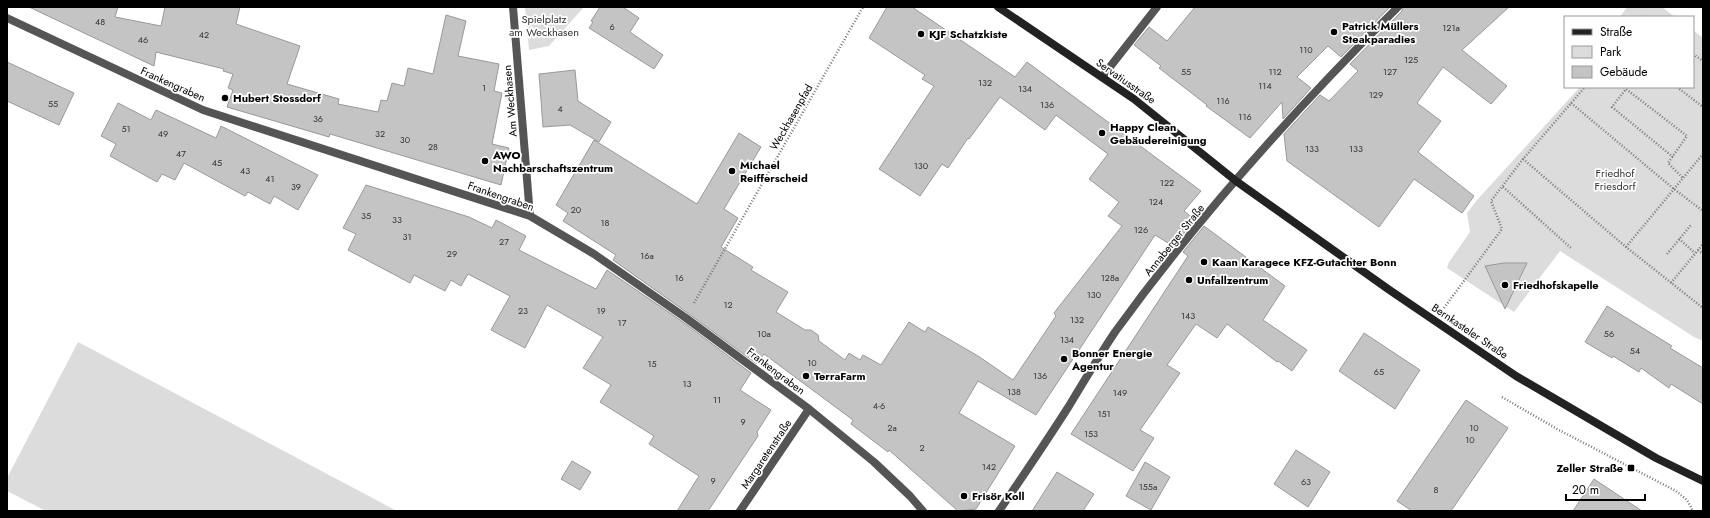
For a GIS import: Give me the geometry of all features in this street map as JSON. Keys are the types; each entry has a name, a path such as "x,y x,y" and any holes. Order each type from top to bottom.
{"street":[{"name":"Am Weckhasen","path":"513,7 530,216"},
{"name":"Servatiusstraße","path":"998,7 1134,99 1236,181"},
{"path":"1102,77 1157,7"},
{"name":"Annaberger Straße","path":"999,511 1041,450 1115,333 1197,227 1236,181 1351,54 1398,7"},
{"name":"Frankengraben","path":"7,18 203,110 530,216 594,254 686,318 809,409 874,462 910,496 923,511"},
{"name":"Bernkasteler Straße","path":"1236,181 1434,321 1516,376 1656,458 1703,481"},
{"name":"Margaretenstraße","path":"740,511 809,409"}],"path":[{"name":"Weckhasenpfad","path":"686,318 863,7"},
{"path":"1694,55 1703,61"},
{"path":"1434,321 1502,229 1492,201 1523,159 1584,88"},
{"path":"1678,88 1703,107"},
{"path":"1673,157 1612,106 1626,89 1686,136 1673,157 1668,163 1683,178"},
{"path":"1571,103 1674,189 1703,211"},
{"path":"1626,247 1703,154"},
{"path":"1523,159 1626,247 1703,308"},
{"path":"1503,187 1571,248"},
{"path":"1667,254 1691,224"},
{"path":"1679,239 1695,253"},
{"path":"1671,282 1703,244"},
{"path":"1698,250 1703,254"},
{"path":"1502,397 1676,491 1687,500 1693,511"}],"green space":[{"name":"Spielplatz am Weckhasen","path":"525,7 584,7 549,46 529,50"},
{"path":"1627,7 1662,7 1674,16 1621,16"},
{"name":"Friedhof Friesdorf","path":"1694,31 1703,38 1703,341 1694,337 1560,251 1514,312 1447,268 1449,262 1470,232 1467,213 1477,200 1579,88 1694,88"},
{"path":"78,342 397,511 46,511 7,491 7,478"}],"building":[{"path":"29,7 118,7 115,17 161,26 165,7 240,7 236,24 300,46 287,84 339,99 338,104 378,112 381,100 387,101 392,83 404,86 408,68 433,74 446,15 466,21 458,56 499,64 494,91 502,93 492,144 509,148 501,185 330,134 329,137 227,107 233,90 228,88 233,74 223,71 224,69 156,52 154,66"},
{"path":"600,7 623,7 639,18 630,32 663,55 654,69 589,28 593,22 591,21"},
{"path":"887,7 912,7 1015,77 1027,62 1201,191 1184,211 1195,220 1173,246 1155,235 1036,415 978,381 959,413 1015,446 976,509 958,511 889,450 888,452 851,424 853,420 764,354 757,364 613,260 616,255 563,221 568,213 556,205 594,140 697,204 739,133 761,147 724,209 738,218 721,247 753,267 751,270 788,292 776,312 805,330 811,330 818,335 819,341 845,360 849,353 860,360 863,355 881,365 909,322 925,332 928,327 978,356 1013,380 1056,316 1054,313 1122,226 1108,216 1119,202 1089,179 1108,154 1056,115 1045,130 1000,97 969,139 968,138 948,168 942,164 920,196 879,169 934,86 922,79 925,75 869,38"},
{"path":"1195,7 1390,7 1341,57 1328,46 1297,77 1311,88 1283,119 1282,102 1250,138 1206,106 1207,105 1159,68 1161,66 1134,45 1149,27 1167,41"},
{"path":"1403,7 1509,7 1462,50 1507,86 1491,104 1443,67 1417,103 1441,121 1418,152 1474,196 1462,213 1414,179 1379,227 1287,161 1284,134 1320,95 1329,101 1358,71 1350,64 1402,11"},
{"path":"7,62 74,93 59,125 7,101"},
{"path":"575,70 578,101 611,122 599,142 570,125 543,127 539,74"},
{"path":"118,103 151,120 156,110 216,138 221,126 318,175 298,210 274,196 270,204 248,192 245,196 184,163 175,180 162,174 157,182 110,156 116,144 101,136"},
{"path":"366,185 469,217 492,228 496,220 526,236 519,250 596,289 607,270 683,322 751,373 740,390 771,410 757,432 758,436 708,511 677,511 699,476 649,444 654,436 600,402 611,385 583,368 603,337 547,305 525,348 491,330 510,296 468,274 461,286 451,280 445,291 414,275 410,283 348,250 356,234 343,228"},
{"path":"1204,226 1285,286 1263,320 1307,350 1292,371 1278,361 1277,362 1227,324 1217,338 1196,324 1167,365 1180,373 1140,430 1154,438 1133,471 1071,434 1188,256 1183,252"},
{"name":"Friedhofskapelle","path":"1504,263 1527,263 1505,309 1485,266"},
{"path":"1607,306 1672,346 1670,348 1703,368 1703,404 1671,384 1669,388 1641,368 1639,372 1613,356 1612,358 1585,342"},
{"path":"1364,333 1420,370 1395,409 1339,371"},
{"path":"1466,400 1508,428 1451,511 1412,511 1397,501"},
{"path":"1296,450 1330,472 1308,507 1274,484"},
{"path":"572,461 591,472 580,490 561,479"},
{"path":"1145,462 1170,477 1151,510 1126,496"},
{"path":"1057,472 1094,494 1083,511 1032,511"},
{"path":"1594,479 1642,511 1573,511"}],"place":[{"name":"Patrick Müllers Steakparadies","path":"1334,32"},
{"name":"KJF Schatzkiste","path":"921,34"},
{"name":"Hubert Stossdorf","path":"225,98"},
{"name":"Happy Clean Gebäudereinigung","path":"1102,133"},
{"name":"AWO Nachbarschaftszentrum","path":"485,161"},
{"name":"Michael Reifferscheid","path":"732,171"},
{"name":"Kaan Karagece KFZ-Gutachter Bonn","path":"1204,262"},
{"name":"Unfallzentrum","path":"1189,280"},
{"name":"Friedhofskapelle","path":"1505,285"},
{"name":"Bonner Energie Agentur","path":"1064,359"},
{"name":"TerraFarm","path":"806,376"},
{"name":"Zeller Straße","path":"1631,468"},
{"name":"Frisör Koll","path":"964,496"}]}
